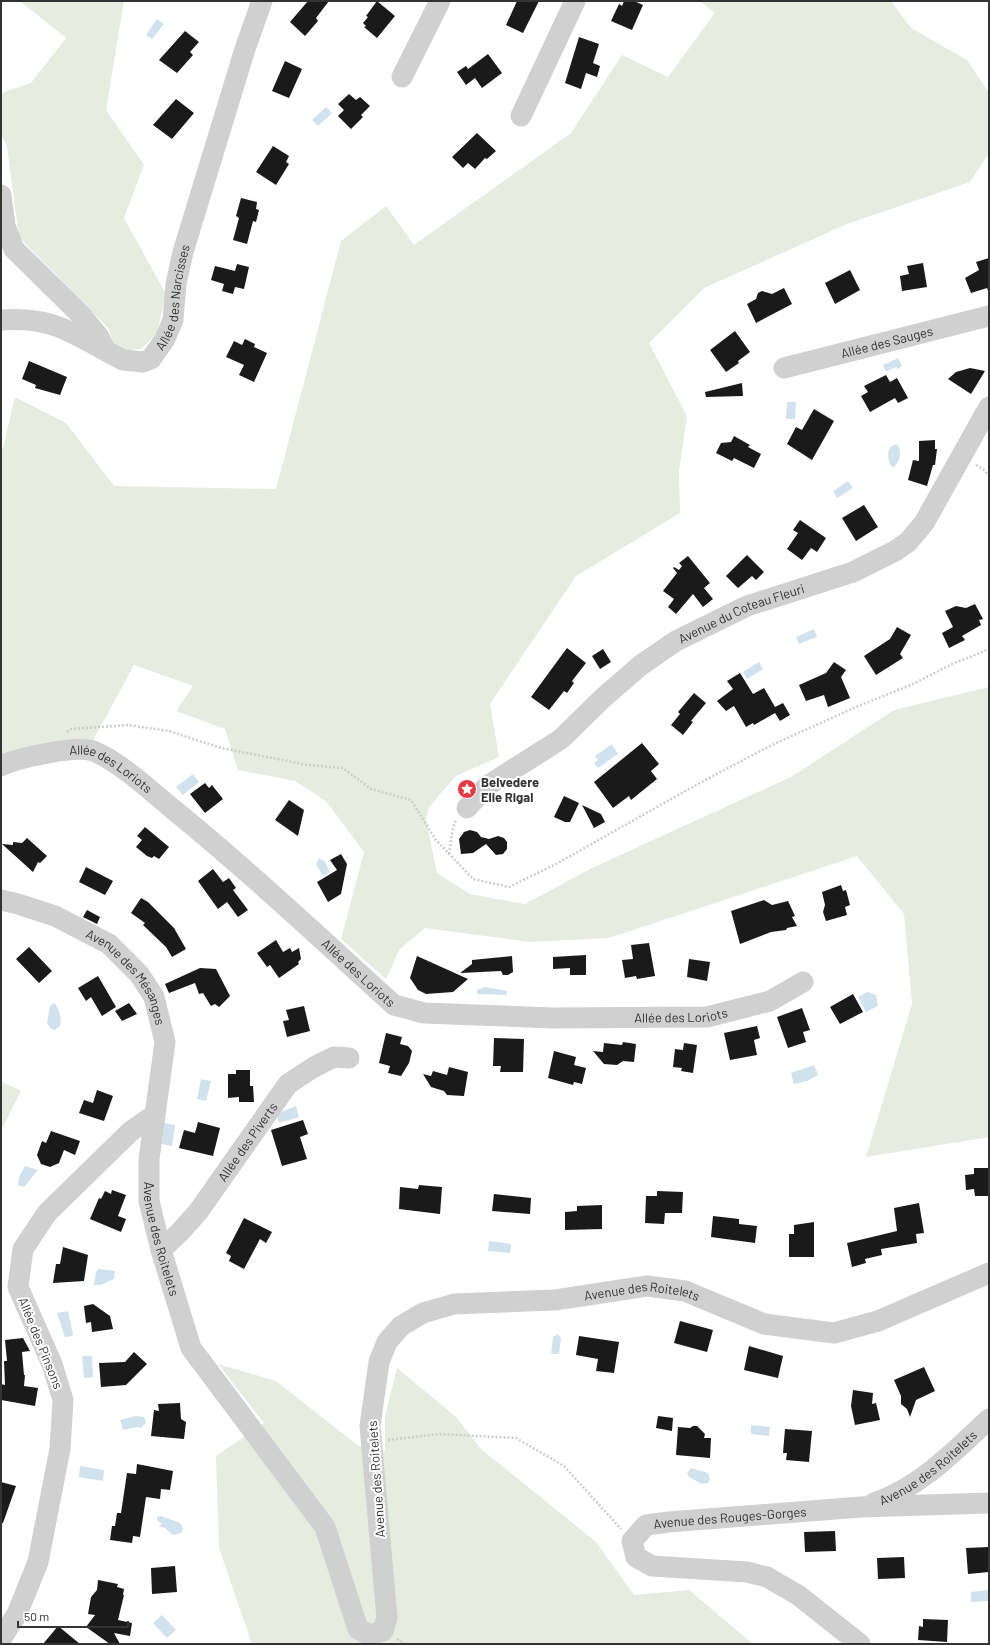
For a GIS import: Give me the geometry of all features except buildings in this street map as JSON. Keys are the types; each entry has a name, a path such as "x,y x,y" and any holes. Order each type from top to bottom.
{"street":[{"name":"Allée des Narcisses","path":"1,320 21,319 48,322 73,332 123,360 144,362 151,359 165,339 173,320 176,284 183,252 245,49 262,1"},
{"path":"402,77 440,1"},
{"path":"521,116 575,1"},
{"path":"1,194 6,226 14,249 82,316 99,337 106,351"},
{"name":"Allée des Sauges","path":"784,368 989,316"},
{"name":"Avenue du Coteau Fleuri","path":"467,808 487,786 561,739 604,697 641,665 676,641 747,606 853,572 895,551 908,542 924,523 989,407"},
{"name":"Allée des Loriots","path":"1,766 11,762 57,751 92,751 126,771 226,853 394,1005 424,1013 553,1018 706,1017 770,1001 804,982"},
{"name":"Avenue des Mésanges","path":"1,900 55,916 109,944 139,974 154,997 165,1042 154,1115"},
{"name":"Allée des Piverts","path":"161,1250 198,1212 288,1084 314,1067 334,1057 349,1058"},
{"name":"Avenue des Roitelets","path":"154,1115 149,1159 149,1201 161,1250 191,1348 325,1527 358,1629 370,1635 383,1631 387,1618 370,1426 379,1362 387,1342 401,1326 412,1319 423,1313 454,1304 555,1300 647,1286 685,1291 764,1324 834,1333 878,1321 989,1273"},
{"name":"Allée des Pinsons","path":"1,1639 17,1614 38,1562 60,1449 63,1400 52,1364 18,1287 23,1249 47,1213 131,1131 154,1115"},
{"name":"Avenue des Roitelets","path":"861,1507 889,1498 911,1485 954,1452 989,1419"},
{"path":"861,1507 989,1503"},
{"name":"Avenue des Rouges-Gorges","path":"632,1541 646,1525 861,1507"},
{"path":"632,1541 636,1557 652,1566 747,1572 767,1576 798,1595 860,1644"}],"path":[{"path":"449,854 454,824 467,808"},
{"path":"371,1442 439,1434 516,1438 564,1466 632,1541"}],"shaded area":[{"path":"20,1 124,1 106,110 144,165 124,218 166,294 157,333 141,349 117,351 108,328 19,237 7,147 1,134 1,96 4,92 31,83 66,38"},
{"path":"700,1 891,1 911,28 967,60 989,93 989,153 970,182 847,224 704,288 649,343 687,416 679,471 680,513 576,576 490,704 499,757 456,776 429,807 426,819 437,873 470,894 525,904 590,869 791,777 894,710 989,687 989,1137 866,1157 912,1004 904,914 857,856 609,938 530,942 425,928 400,949 386,979 341,939 364,852 326,801 295,781 238,770 225,729 176,711 193,686 134,665 91,744 1,767 1,448 3,448 15,397 66,423 114,486 276,489 341,241 386,206 414,245 571,133 622,55 668,77 715,13"},
{"path":"1,1081 21,1091 1,1131"},
{"path":"218,1364 276,1381 357,1445 385,1451 385,1416 397,1368 456,1417 481,1449 596,1542 634,1595 689,1590 753,1644 252,1644 219,1548 216,1456 264,1423"}],"water":[{"path":"157,19 164,24 152,39 146,35"},
{"path":"326,107 332,113 318,126 312,120"},
{"path":"898,358 902,366 898,369 896,367 886,372 883,365"},
{"path":"787,402 796,402 795,419 786,419"},
{"path":"897,444 900,450 900,456 894,467 891,466 888,453 892,446"},
{"path":"848,481 853,488 837,498 833,491"},
{"path":"814,629 817,637 799,644 796,637"},
{"path":"759,662 763,669 747,679 743,672"},
{"path":"612,744 618,754 598,768 594,763 598,760 595,756"},
{"path":"193,774 199,782 183,795 176,787"},
{"path":"319,858 325,862 330,872 323,876 316,864"},
{"path":"485,987 507,991 507,995 477,994 477,990"},
{"path":"867,992 876,995 878,1006 866,1012 858,997"},
{"path":"54,1003 59,1011 61,1020 60,1026 55,1030 51,1029 47,1023 50,1006"},
{"path":"814,1065 818,1075 807,1081 794,1084 791,1073"},
{"path":"201,1079 211,1081 206,1101 197,1099"},
{"path":"296,1106 299,1117 279,1123 276,1114"},
{"path":"164,1123 175,1125 172,1146 162,1144"},
{"path":"25,1166 38,1170 24,1187 18,1185 19,1177"},
{"path":"489,1241 511,1244 510,1253 488,1251"},
{"path":"99,1269 115,1271 114,1279 101,1285 94,1285 96,1272"},
{"path":"68,1311 73,1334 72,1336 65,1337 57,1313"},
{"path":"558,1334 561,1338 559,1354 551,1354 553,1337"},
{"path":"82,1356 92,1356 93,1377 84,1378"},
{"path":"136,1416 144,1417 146,1422 142,1428 137,1427 123,1430 120,1420"},
{"path":"751,1425 770,1427 769,1436 751,1434"},
{"path":"80,1466 104,1470 103,1481 79,1477"},
{"path":"691,1468 708,1473 710,1479 708,1483 702,1484 689,1477 687,1473"},
{"path":"161,1516 180,1523 183,1528 181,1533 173,1535 165,1528 159,1526 162,1524 157,1520 157,1517"},
{"path":"989,1590 989,1601 971,1602 971,1592"},
{"path":"162,1615 176,1630 167,1638 153,1623"}],"place":[{"name":"Belvedere Elie Rigal","path":"467,789"}]}
